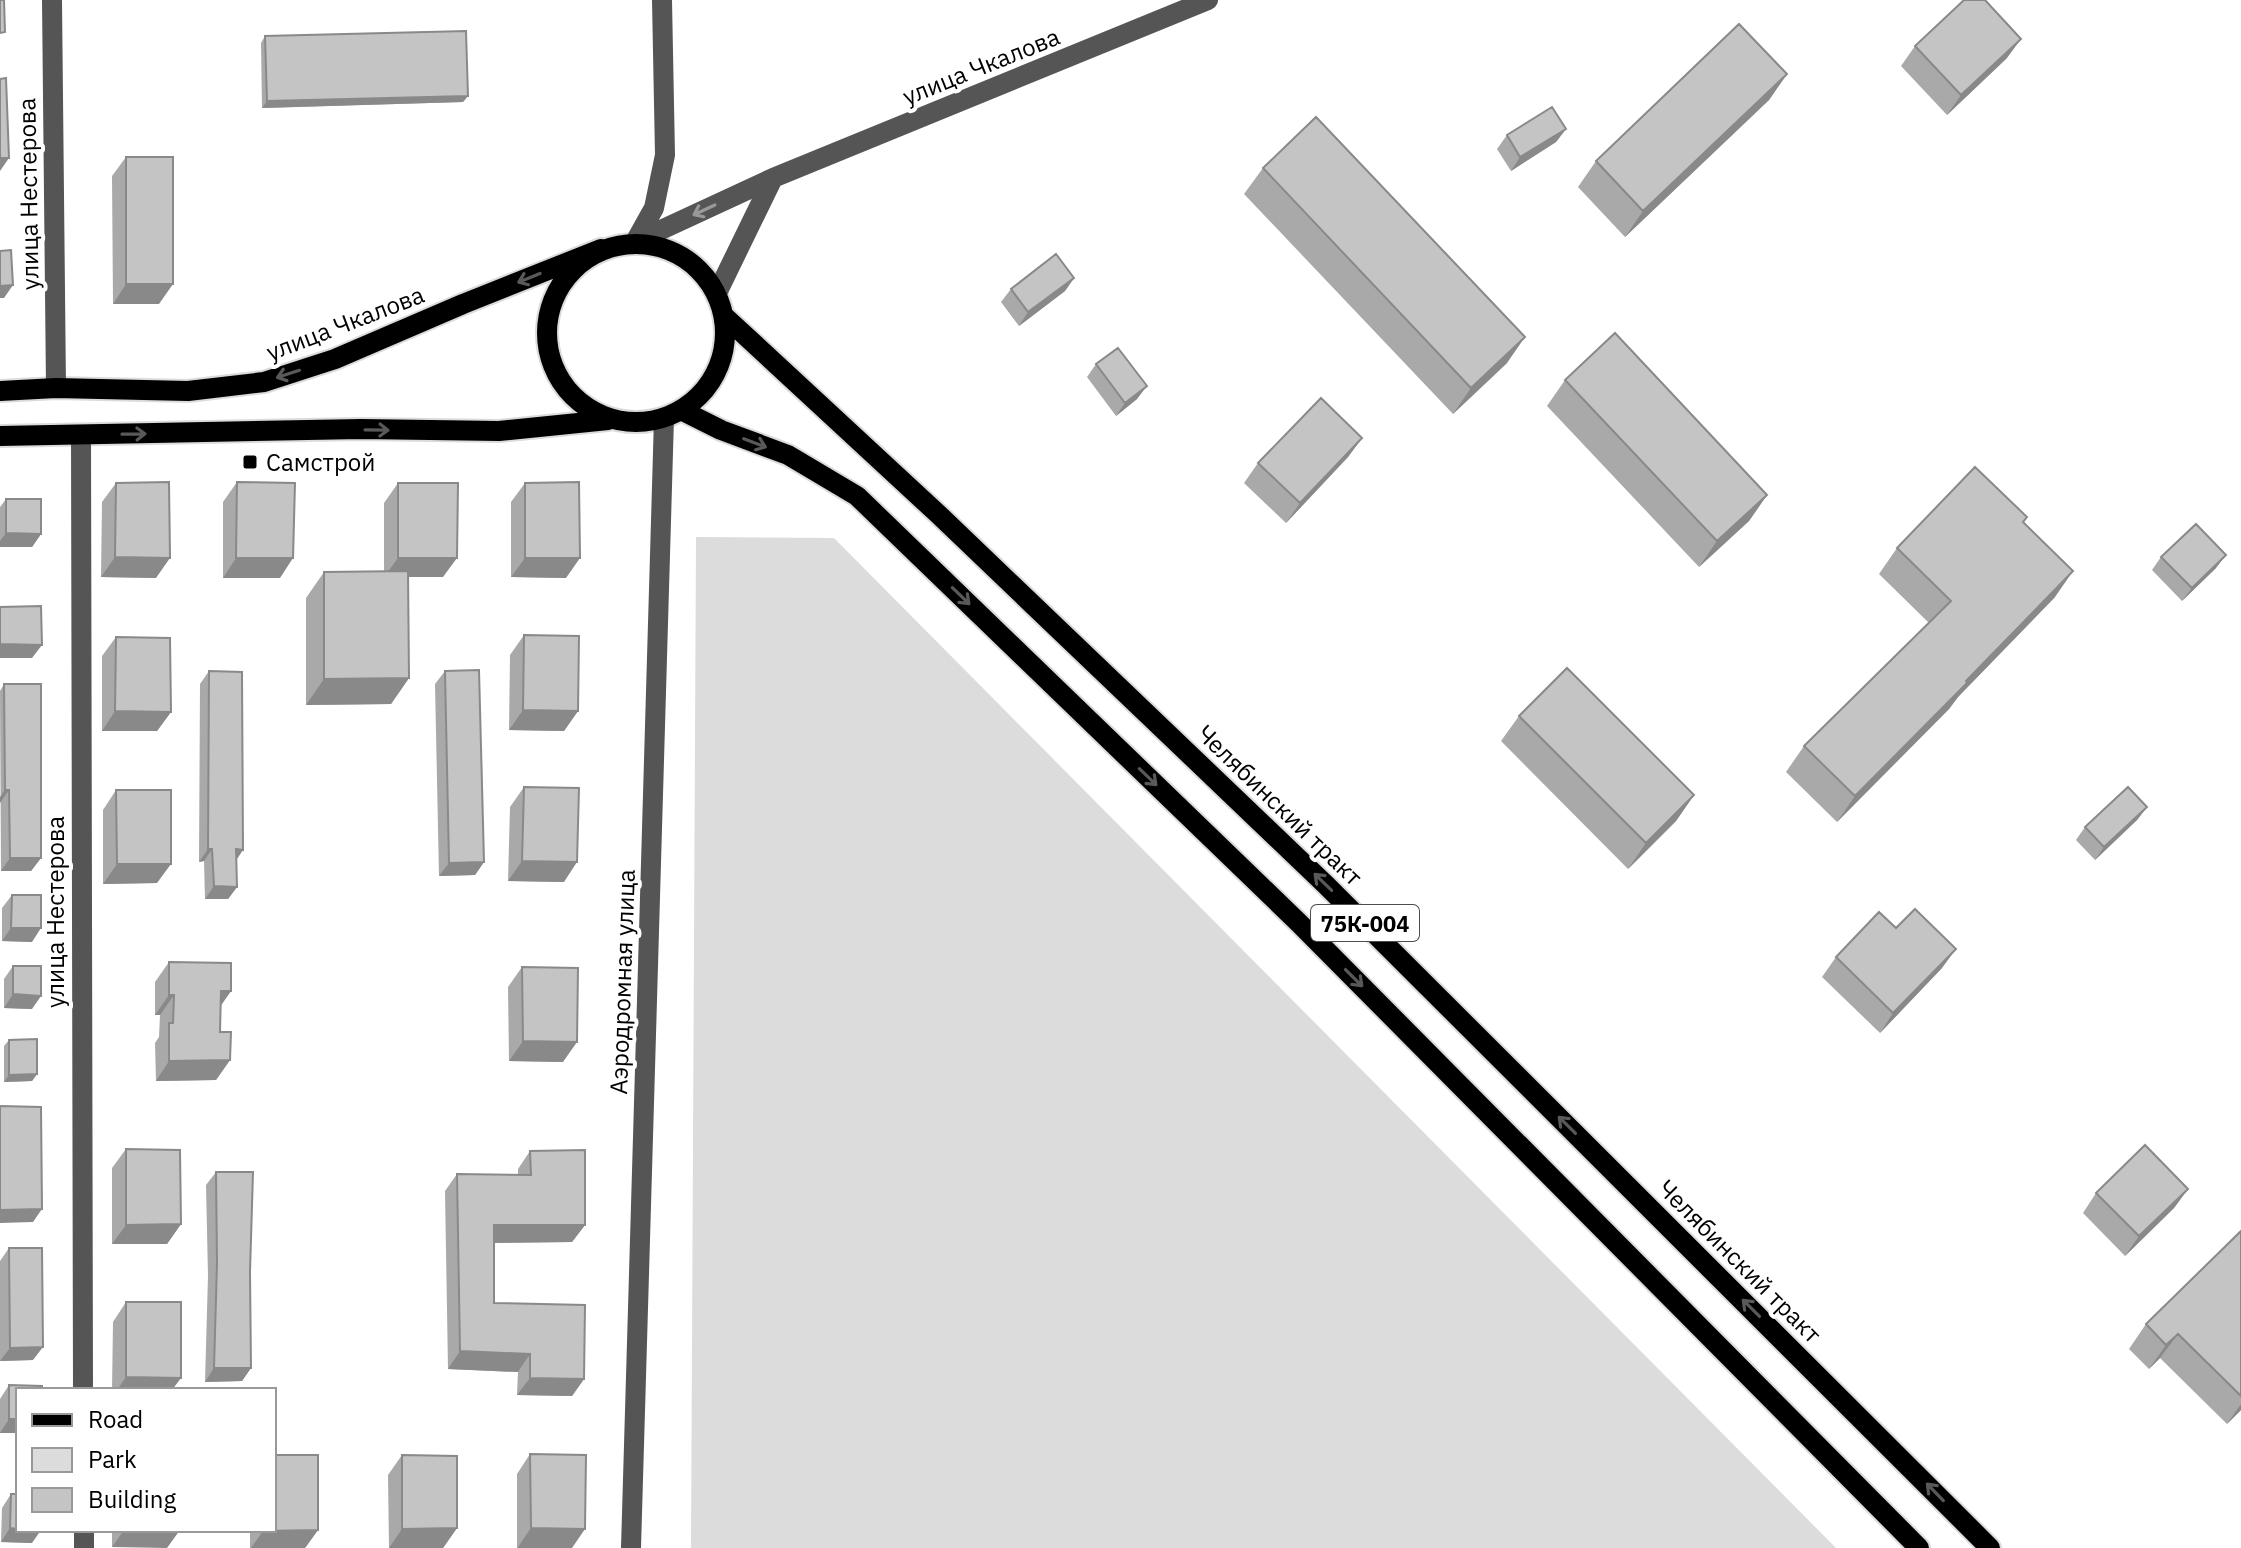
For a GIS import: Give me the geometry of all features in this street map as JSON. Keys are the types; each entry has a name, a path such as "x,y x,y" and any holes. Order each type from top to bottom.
{"main road":[{"path":"0,436 361,429 499,431 674,415 706,391 720,364 724,316 717,293 697,266 668,249 635,242 601,249 573,267 548,307 547,354 569,395 608,420"},
{"name":"улица Чкалова","path":"0,391 56,388 188,391 264,382 335,359 601,249"},
{"name":"Челябинский тракт","path":"724,316 937,513 1326,885 1990,1548"},
{"name":"75К-004","path":"674,415 788,455 857,496 1299,923 1919,1548"}],"street":[{"name":"улица Нестерова","path":"52,0 56,388"},
{"path":"635,242 654,208 665,155 662,0"},
{"name":"улица Чкалова","path":"635,242 773,178 1208,0"},
{"path":"717,293 773,178"},
{"name":"Аэродромная улица","path":"631,1548 674,415"},
{"name":"улица Нестерова","path":"81,435 83,1388"}],"green space":[{"path":"696,537 834,538 1836,1548 691,1548"}],"building":[{"path":"0,0 4,0 5,32 0,33"},
{"path":"1964,0 1985,0 2021,39 1961,95 1915,46"},
{"path":"1739,24 1787,74 1643,211 1596,161"},
{"path":"466,31 468,96 267,101 265,36"},
{"path":"6,78 9,158 0,158 0,79"},
{"path":"1552,107 1566,129 1520,157 1507,135"},
{"path":"1316,117 1525,337 1471,388 1263,168"},
{"path":"126,157 173,157 173,284 126,284"},
{"path":"11,250 13,285 0,286 0,251"},
{"path":"1056,254 1074,278 1028,312 1011,289"},
{"path":"1615,333 1767,495 1717,541 1565,380"},
{"path":"1118,348 1147,386 1125,403 1096,364"},
{"path":"1321,398 1362,438 1300,503 1258,463"},
{"path":"1975,467 2027,517 2023,522 2073,571 1855,796 1804,746 1951,601 1897,548"},
{"path":"169,482 170,558 115,557 116,483"},
{"path":"237,482 295,483 293,558 236,558"},
{"path":"579,482 580,558 525,558 525,483"},
{"path":"398,483 458,483 457,558 398,558"},
{"path":"6,499 41,499 41,534 6,533"},
{"path":"2196,524 2226,555 2192,588 2161,557"},
{"path":"408,571 409,678 324,679 324,572"},
{"path":"41,606 42,645 0,644 0,607"},
{"path":"524,635 579,636 578,711 523,710"},
{"path":"116,637 170,638 171,712 115,711"},
{"path":"1567,668 1694,795 1646,843 1519,716"},
{"path":"479,670 484,862 449,863 445,671"},
{"path":"209,671 242,672 243,850 236,849 237,887 214,886 212,849 208,849"},
{"path":"4,684 41,684 41,858 10,858 9,790 5,790"},
{"path":"524,787 579,788 577,862 522,861"},
{"path":"2128,787 2147,807 2104,847 2085,827"},
{"path":"116,790 171,790 171,864 117,864"},
{"path":"12,895 41,895 41,928 11,928"},
{"path":"1915,909 1956,949 1893,1013 1836,957 1879,912 1896,928"},
{"path":"169,962 231,963 231,991 221,991 220,1032 231,1032 230,1060 169,1061 169,1023 173,1023 174,995 169,995"},
{"path":"13,966 41,966 41,996 13,994"},
{"path":"522,967 578,968 577,1042 523,1041"},
{"path":"37,1039 37,1074 9,1075 9,1040"},
{"path":"0,1106 41,1107 42,1209 0,1210"},
{"path":"2145,1145 2188,1189 2139,1236 2096,1193"},
{"path":"126,1149 180,1150 181,1224 126,1225"},
{"path":"585,1150 585,1225 494,1225 494,1303 585,1305 584,1379 530,1378 530,1354 460,1351 457,1174 531,1175 530,1151"},
{"path":"216,1172 253,1172 251,1368 214,1368"},
{"path":"2241,1231 2241,1396 2178,1334 2166,1345 2146,1324"},
{"path":"9,1248 42,1248 43,1347 10,1348"},
{"path":"126,1302 181,1302 181,1378 126,1377"},
{"path":"9,1385 42,1386 16,1388 16,1419 9,1419"},
{"path":"530,1454 586,1455 585,1529 531,1528"},
{"path":"276,1455 318,1455 318,1530 276,1531"},
{"path":"402,1455 457,1456 457,1528 402,1529"},
{"path":"11,1494 16,1494 16,1529 10,1528"}],"place":[{"name":"Самстрой","path":"250,462"}]}
